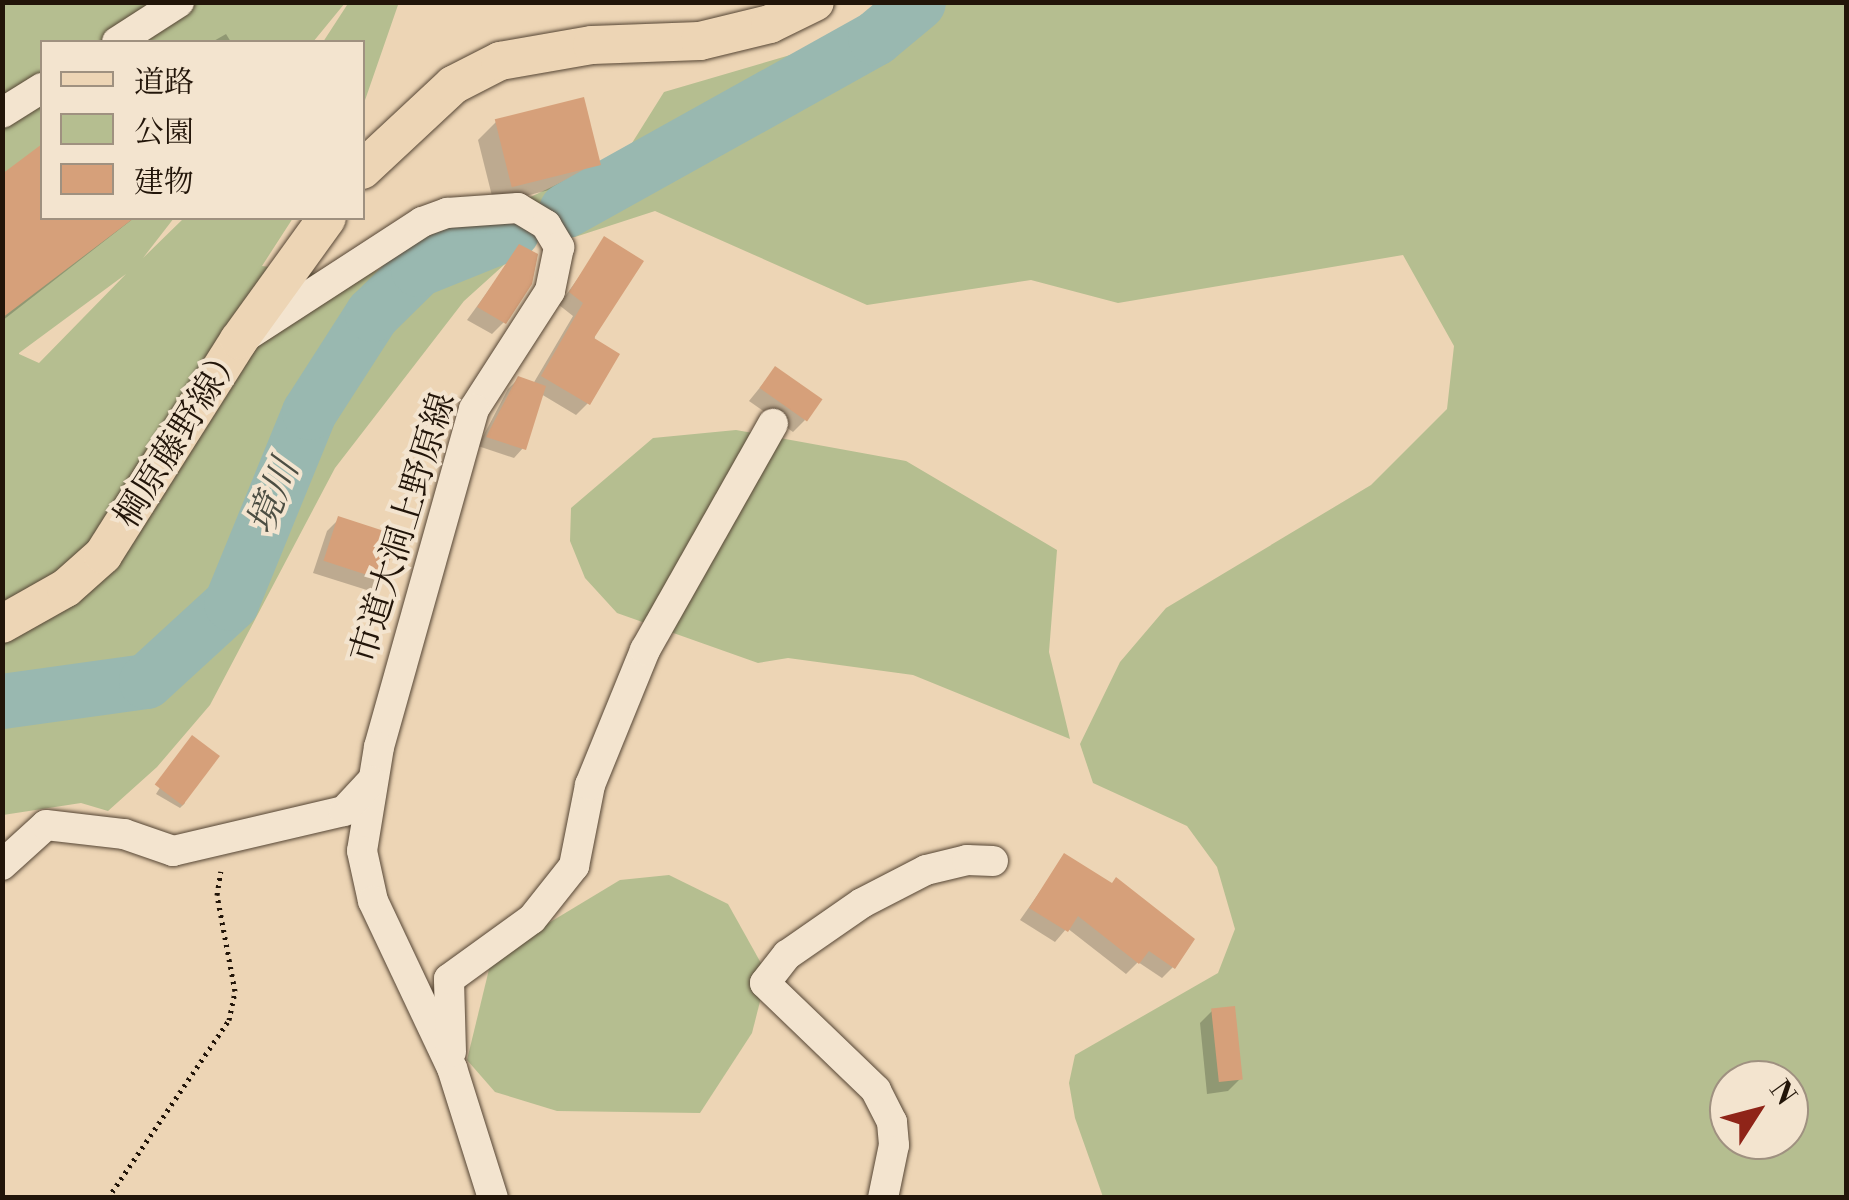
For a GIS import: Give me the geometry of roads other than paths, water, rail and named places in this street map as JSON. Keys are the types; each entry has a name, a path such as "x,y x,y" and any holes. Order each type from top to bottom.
{"main road":[{"path":"365,167 452,85 500,61 592,45 700,42 770,24 815,2"},
{"name":"棡原藤野線）","path":"2,624 66,588 103,555 239,340 326,220"}],"street":[{"path":"120,40 179,2"},
{"path":"2,113 40,89"},
{"name":"市道大洞上野原線","path":"239,340 422,222 447,214 518,208 546,225 559,247 550,291 474,409 372,782 362,851 368,887 452,1068 492,1198"},
{"path":"452,1068 449,979 532,920 574,866 590,785 645,650 773,424"},
{"path":"2,865 46,825 124,834 173,851 344,812 372,782"},
{"path":"883,1198 894,1144 892,1122 876,1090 765,983 788,954 862,903 926,870 967,860 993,861"}],"waterway":[{"name":"境川","path":"566,210 875,38 918,2"},
{"name":"境川","path":"2,701 146,681 231,603 309,412 372,314 418,269 512,231"}]}
